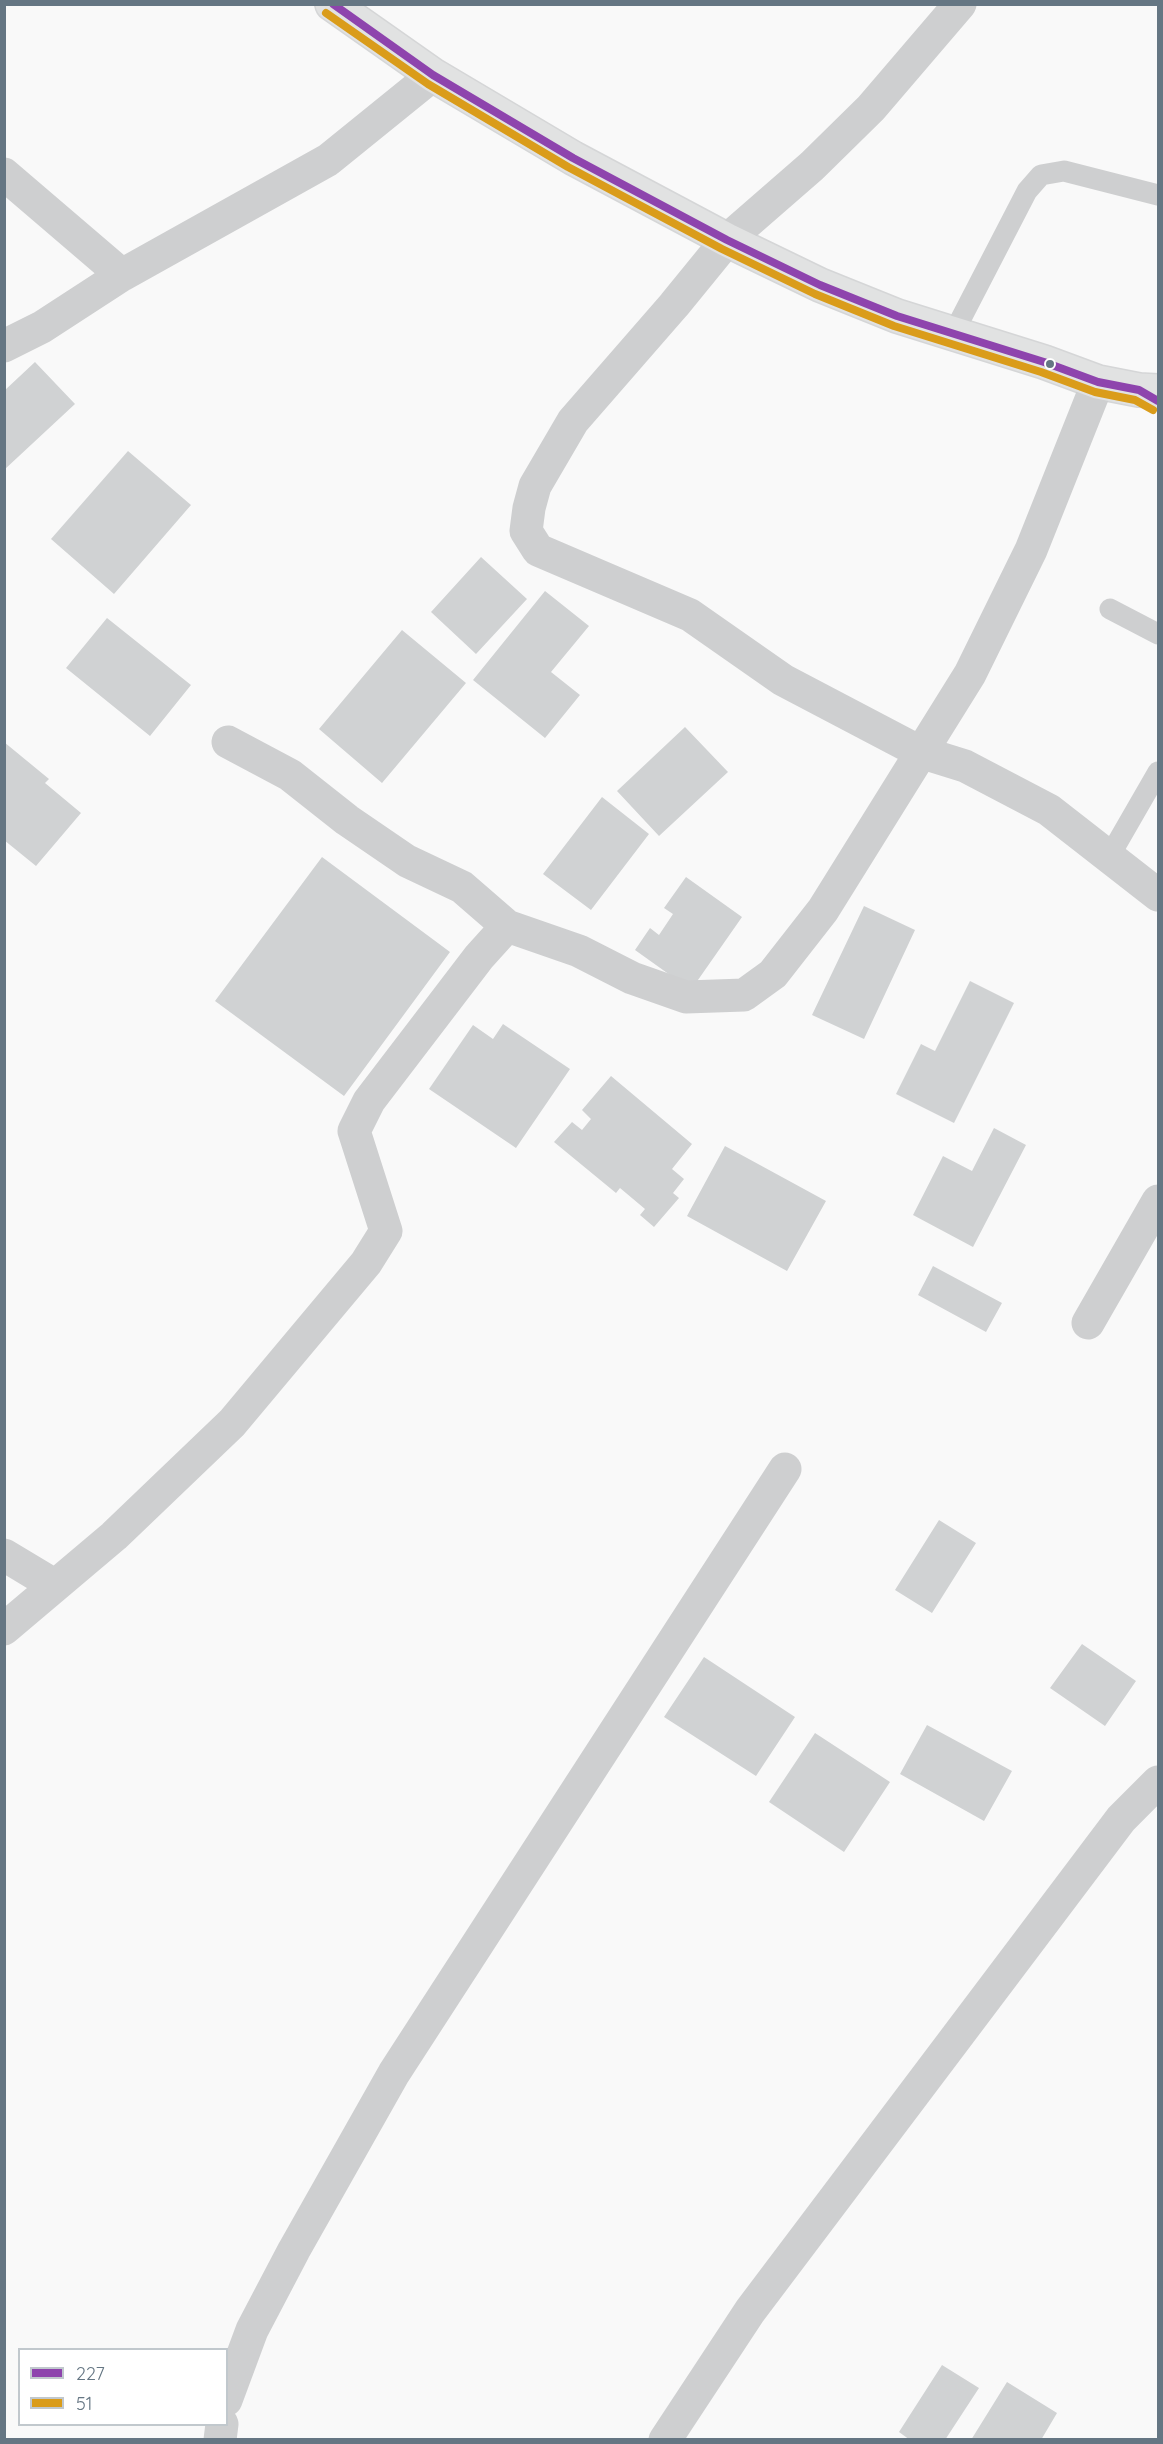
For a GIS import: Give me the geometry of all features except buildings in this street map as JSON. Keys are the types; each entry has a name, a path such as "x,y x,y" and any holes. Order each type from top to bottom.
{"street":[{"path":"332,4 433,75 573,158 727,240 820,285 897,316 1098,382 1152,394"},
{"path":"960,4 871,108 812,166 727,240 674,305 573,420 535,486 526,531 538,550 690,615 783,680 920,752 965,766 1049,810 1158,895"},
{"path":"4,346 42,327 122,275 328,160 433,75"},
{"path":"4,174 122,275"},
{"path":"228,742 290,775 347,820 407,861 462,887 507,926 579,951 632,978 686,997 744,995 773,974 823,910 970,674 1026,560 1098,382"},
{"path":"4,1629 114,1536 232,1422 366,1263 386,1231 354,1131 369,1101 479,957 507,926"},
{"path":"1088,1323 1158,1201"},
{"path":"228,2395 252,2330 294,2250 394,2073 786,1469"},
{"path":"4,1555 54,1585"},
{"path":"667,2439 750,2311 1121,1819 1158,1782"}],"lane":[{"path":"953,334 1027,191 1041,175 1064,171 1158,195"},
{"path":"1110,609 1158,634"},
{"path":"1108,857 1158,772"}],"transit line":[{"name":"227","path":"333,4 433,75 573,158 727,240 820,285 897,316 1044,362 1098,382 1139,390 1158,401"},
{"name":"51","path":"326,13 428,84 568,167 722,249 815,294 894,326 1041,372 1095,392 1135,400 1153,410"}]}
